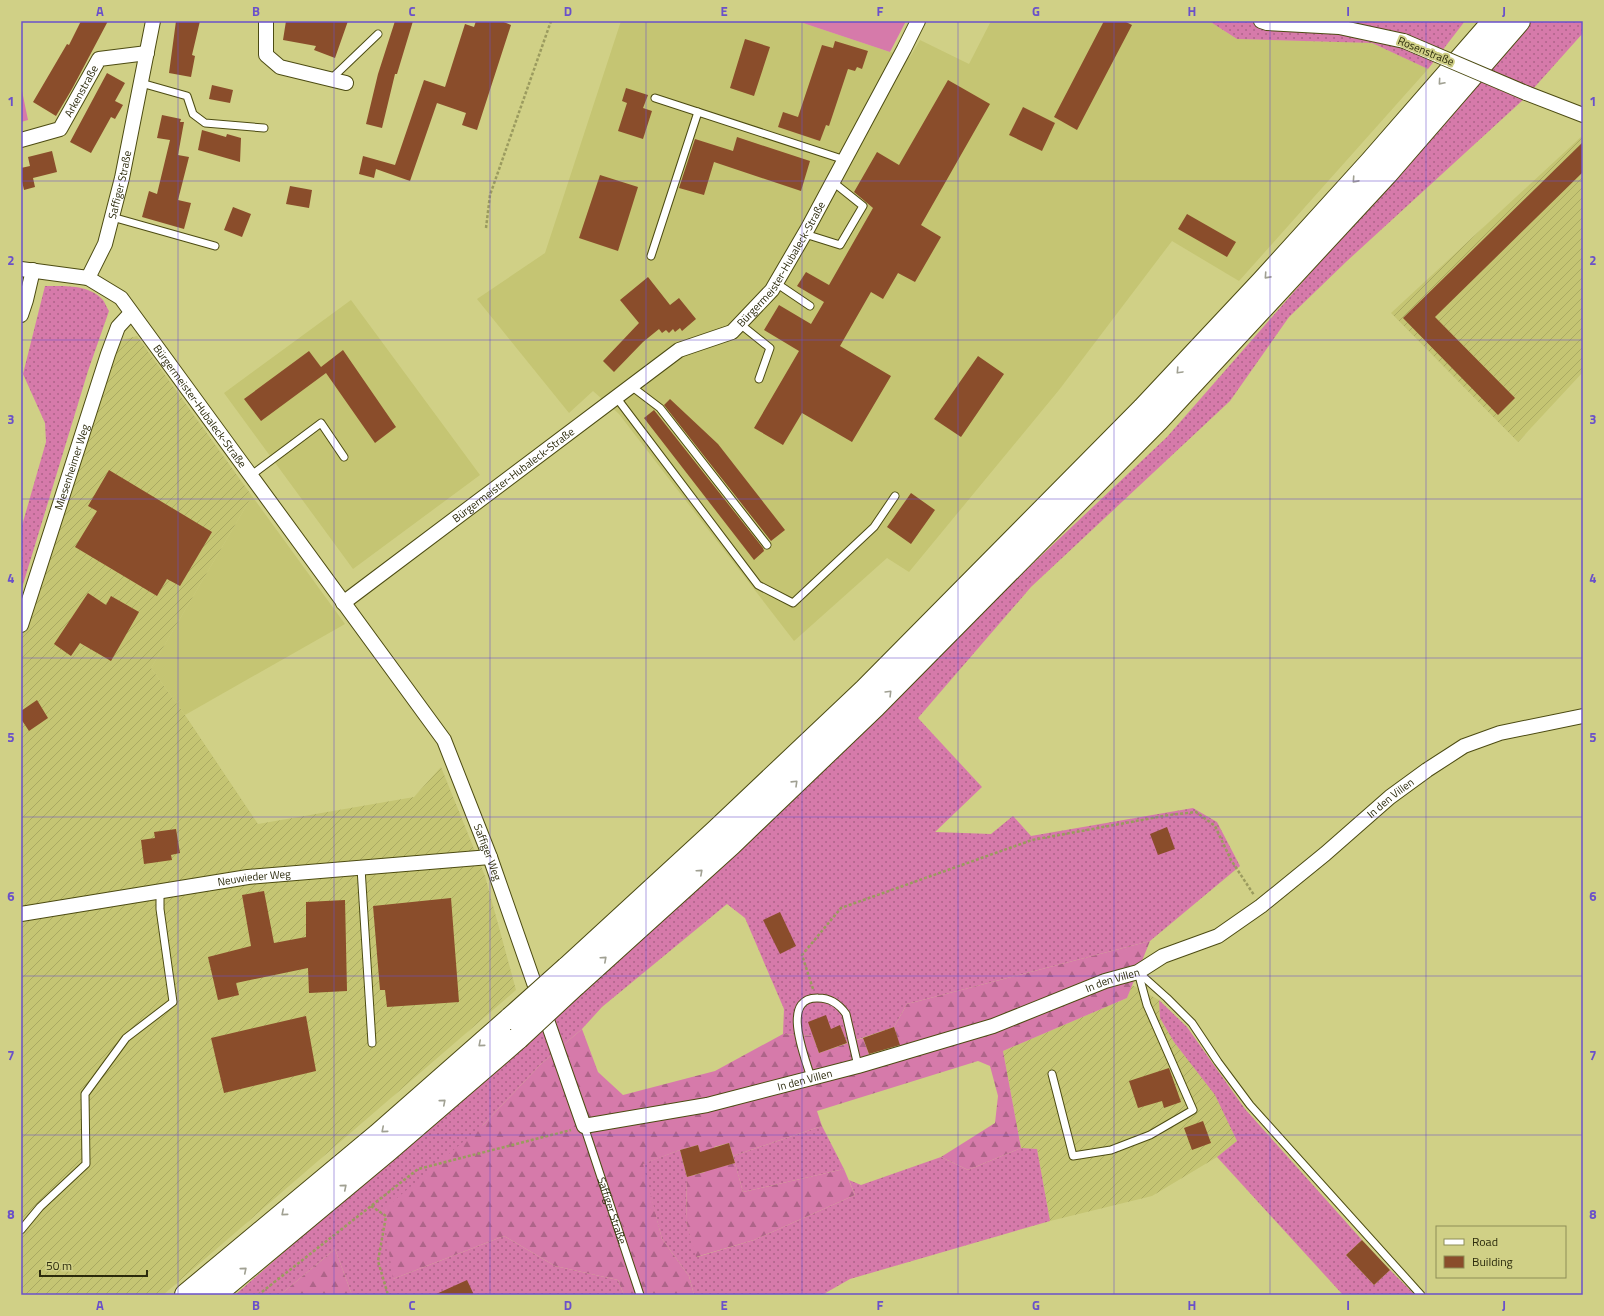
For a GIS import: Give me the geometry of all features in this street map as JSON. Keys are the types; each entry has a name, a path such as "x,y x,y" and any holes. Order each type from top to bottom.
{"highway":[{"path":"571,977 716,831 865,690 1143,409 1263,281 1371,162 1494,21"},
{"path":"214,1295 388,1150 514,1028 571,977 731,844 875,706 1158,420 1388,172 1519,21"},
{"path":"186,1295 378,1135 514,1028"}],"street":[{"name":"Saffiger Straße","path":"88,278 104,244 122,178 153,21"},
{"path":"266,21 266,55 280,67 346,83"},
{"name":"Bürgermeister-Hubaleck-Straße","path":"88,278 120,298 343,603 679,350 732,332 740,324 772,290 805,234 918,21"},
{"name":"Rosenstraße","path":"1261,21 1267,23 1339,26 1404,40 1526,93 1583,115"},
{"name":"Arkenstraße","path":"21,140 60,129 99,59 147,53"},
{"path":"21,315 26,300 27,269 88,278"},
{"name":"Miesenheimer Weg","path":"21,625 108,354 118,327 131,313"},
{"name":"Saffiger Weg","path":"343,603 444,740 490,857 584,1126"},
{"name":"In den Villen","path":"584,1126 707,1105 858,1066 993,1026 1105,981 1138,972 1163,956 1218,936 1261,906 1325,854 1390,797 1427,770 1464,746 1500,733 1583,716"},
{"name":"Neuwieder Weg","path":"21,914 248,877 490,857"}],"lane":[{"path":"332,79 378,34"},
{"path":"141,83 187,96 193,114 205,122 264,128"},
{"path":"655,98 845,160"},
{"path":"651,256 698,112"},
{"path":"805,234 840,245 863,206 833,182"},
{"path":"112,217 215,246"},
{"path":"776,282 810,306"},
{"path":"740,324 770,348 759,379"},
{"path":"631,386 660,408 767,545"},
{"path":"616,397 758,585 794,603 874,527 894,496"},
{"path":"250,476 321,423 344,457"},
{"path":"361,868 372,1043"},
{"path":"21,1230 40,1207 86,1164 85,1094 126,1038 173,1002 160,909 160,891"},
{"path":"1052,1074 1073,1156 1111,1150 1150,1135 1194,1110 1147,1005 1138,972"},
{"path":"1138,972 1192,1023 1250,1106 1421,1295"},
{"path":"811,1078 797,1029 796,1019 803,1002 816,998 826,998 834,1002 842,1008 846,1014 858,1066"},
{"name":"Saffiger Straße","path":"584,1126 640,1295"}],"path":[{"path":"486,228 490,195 551,21"},
{"path":"816,998 802,955 841,908 1032,840 1169,815 1196,812 1215,826 1231,860 1261,906"},
{"path":"258,1295 418,1168 584,1126"},
{"path":"371,1206 386,1216 378,1261 388,1295"}],"shaded area":[{"path":"621,21 797,21 890,52 910,57 920,40 969,64 991,21 1209,21 1237,39 1372,43 1428,69 1239,281 1172,241 1059,390 909,572 887,558 794,641 619,414 593,391 569,413 477,299 545,253"},
{"path":"1583,135 1583,372 1518,442 1391,313"},
{"path":"351,300 480,475 353,569 224,393"},
{"path":"137,336 252,496 151,668 185,715 258,824 414,797 441,767 485,876 516,990 163,1295 21,1295 21,634 118,341"},
{"path":"252,496 345,624 185,715 151,668"},
{"path":"1132,985 1159,1000 1160,1018 1174,1042 1215,1094 1237,1141 1217,1157 1152,1196 1050,1221 1037,1149 1021,1148 1003,1051 1127,998"}],"green space":[{"path":"797,21 906,21 890,52"},
{"path":"1209,21 1465,21 1428,69 1372,43 1237,39"},
{"path":"1531,21 1583,21 1583,33 1524,99 1347,261 1289,317 1230,401 1031,587 918,718 982,787 935,832 991,834 1013,816 1031,836 1193,808 1217,822 1240,866 1150,941 907,1004 894,1027 847,1043 840,1026 813,1036 783,1034 784,1009 745,918 727,904 602,1007 582,1029 541,1064 483,1125 393,1279 504,1236 555,1266 618,1280 624,1295 352,1295 335,1249 280,1295 235,1295 560,1010 1167,437"},
{"path":"21,86 28,120 21,122"},
{"path":"45,286 76,287 91,291 103,300 109,311 88,371 21,591 21,529 46,442 45,423 23,374"},
{"path":"1150,941 1127,998 1003,1051 1021,1148 968,1170 941,1157 995,1123 998,1096 990,1066 978,1061 817,1111 822,1126 733,1156 729,1143 714,1147 720,1167 735,1163 743,1192 844,1169 855,1195 754,1240 696,1257 686,1221 687,1177 705,1172 698,1145 643,1164 662,1239 689,1276 694,1295 624,1295 618,1280 555,1266 504,1236 393,1279 383,1210 483,1125 541,1064 582,1029 598,1072 623,1095 715,1071 783,1034 813,1036 819,1053 863,1038 870,1057 900,1047 894,1027 907,1004"},
{"path":"1159,1000 1187,1027 1245,1109 1362,1240 1346,1255 1374,1285 1390,1270 1415,1295 1343,1295 1217,1157 1237,1141 1215,1095 1174,1042 1160,1018"},
{"path":"822,1126 844,1169 743,1192 733,1156"},
{"path":"1021,1148 1037,1149 1050,1221 850,1279 822,1295 694,1295 689,1276 662,1239 642,1164 680,1150 687,1177 686,1221 697,1257 754,1240 855,1195 849,1180 861,1185 941,1157 968,1170"},
{"path":"335,1249 352,1295 280,1295"}],"building":[{"path":"81,21 108,21 56,116 33,102 67,44 69,45"},
{"path":"176,21 200,21 192,55 195,56 191,77 169,73"},
{"path":"286,21 348,21 335,58 314,50 316,46 283,40"},
{"path":"395,21 413,21 397,74 395,74 382,128 366,124 378,74"},
{"path":"476,21 501,21 511,25 477,130 462,125 466,113 437,103 410,181 376,169 374,178 359,174 363,156 395,165 424,80 445,87 465,24 474,27"},
{"path":"1104,21 1124,21 1132,25 1077,130 1054,117"},
{"path":"745,39 770,47 754,96 730,88"},
{"path":"835,41 868,51 862,69 857,67 855,71 848,69 829,126 826,125 820,141 778,127 783,112 798,117 822,45 833,48"},
{"path":"107,73 125,83 115,101 123,105 115,119 111,117 91,153 70,142"},
{"path":"948,80 990,104 921,225 941,237 915,282 898,273 883,299 871,292 840,346 891,376 852,442 802,413 783,445 754,428 799,351 764,330 779,305 811,324 824,302 797,286 806,272 829,285 873,208 854,192 877,152 899,165"},
{"path":"212,85 233,90 230,103 209,99"},
{"path":"626,88 648,95 643,108 652,111 643,139 618,131 627,103 622,101"},
{"path":"1023,107 1055,123 1042,151 1009,135"},
{"path":"162,115 181,119 180,122 184,122 178,155 189,157 178,200 191,203 184,229 142,217 149,191 157,194 170,140 157,138"},
{"path":"202,130 226,137 227,134 241,138 240,162 198,150"},
{"path":"737,137 810,161 801,191 714,162 704,195 679,188 695,139 733,151"},
{"path":"1583,142 1583,172 1435,317 1515,398 1498,415 1403,318"},
{"path":"52,151 57,172 33,178 35,187 24,190 21,177 21,168 30,166 28,157"},
{"path":"600,175 638,187 618,251 579,238"},
{"path":"290,186 312,190 309,208 286,204"},
{"path":"233,207 251,214 242,237 224,230"},
{"path":"1187,214 1236,242 1227,257 1178,229"},
{"path":"648,277 670,305 679,298 696,319 682,331 680,328 675,332 673,329 669,333 666,330 662,333 659,329 643,342 614,372 603,361 639,323 620,300"},
{"path":"343,350 396,427 375,443 326,373 261,421 244,399 309,351 321,367"},
{"path":"978,356 1004,374 961,437 934,419"},
{"path":"670,399 718,444 785,530 771,541 664,405"},
{"path":"654,410 763,548 764,551 754,560 644,418"},
{"path":"109,470 212,532 180,586 167,579 157,596 75,547 97,511 88,506"},
{"path":"911,493 935,510 911,544 887,527"},
{"path":"88,593 106,605 111,596 139,612 111,661 80,643 71,656 54,644"},
{"path":"37,700 48,718 29,731 21,719 21,711"},
{"path":"1167,827 1175,849 1158,855 1150,834"},
{"path":"176,829 180,853 171,855 172,860 144,864 141,840 155,838 154,832"},
{"path":"264,891 274,943 306,937 306,902 345,900 347,991 309,993 308,968 236,983 239,995 218,1000 208,957 251,946 242,895"},
{"path":"451,898 459,1002 387,1007 385,990 380,990 373,906"},
{"path":"780,912 796,946 780,954 763,920"},
{"path":"826,1015 831,1029 840,1025 847,1043 819,1053 808,1022"},
{"path":"306,1016 316,1071 224,1093 211,1038"},
{"path":"894,1027 900,1045 869,1054 863,1038"},
{"path":"1169,1068 1181,1102 1164,1108 1162,1101 1138,1108 1129,1081"},
{"path":"1203,1121 1211,1143 1192,1150 1184,1128"},
{"path":"729,1143 735,1163 687,1177 680,1150 698,1145 700,1152"},
{"path":"1362,1240 1390,1270 1374,1285 1346,1255"},
{"path":"467,1280 474,1295 434,1295"}]}
